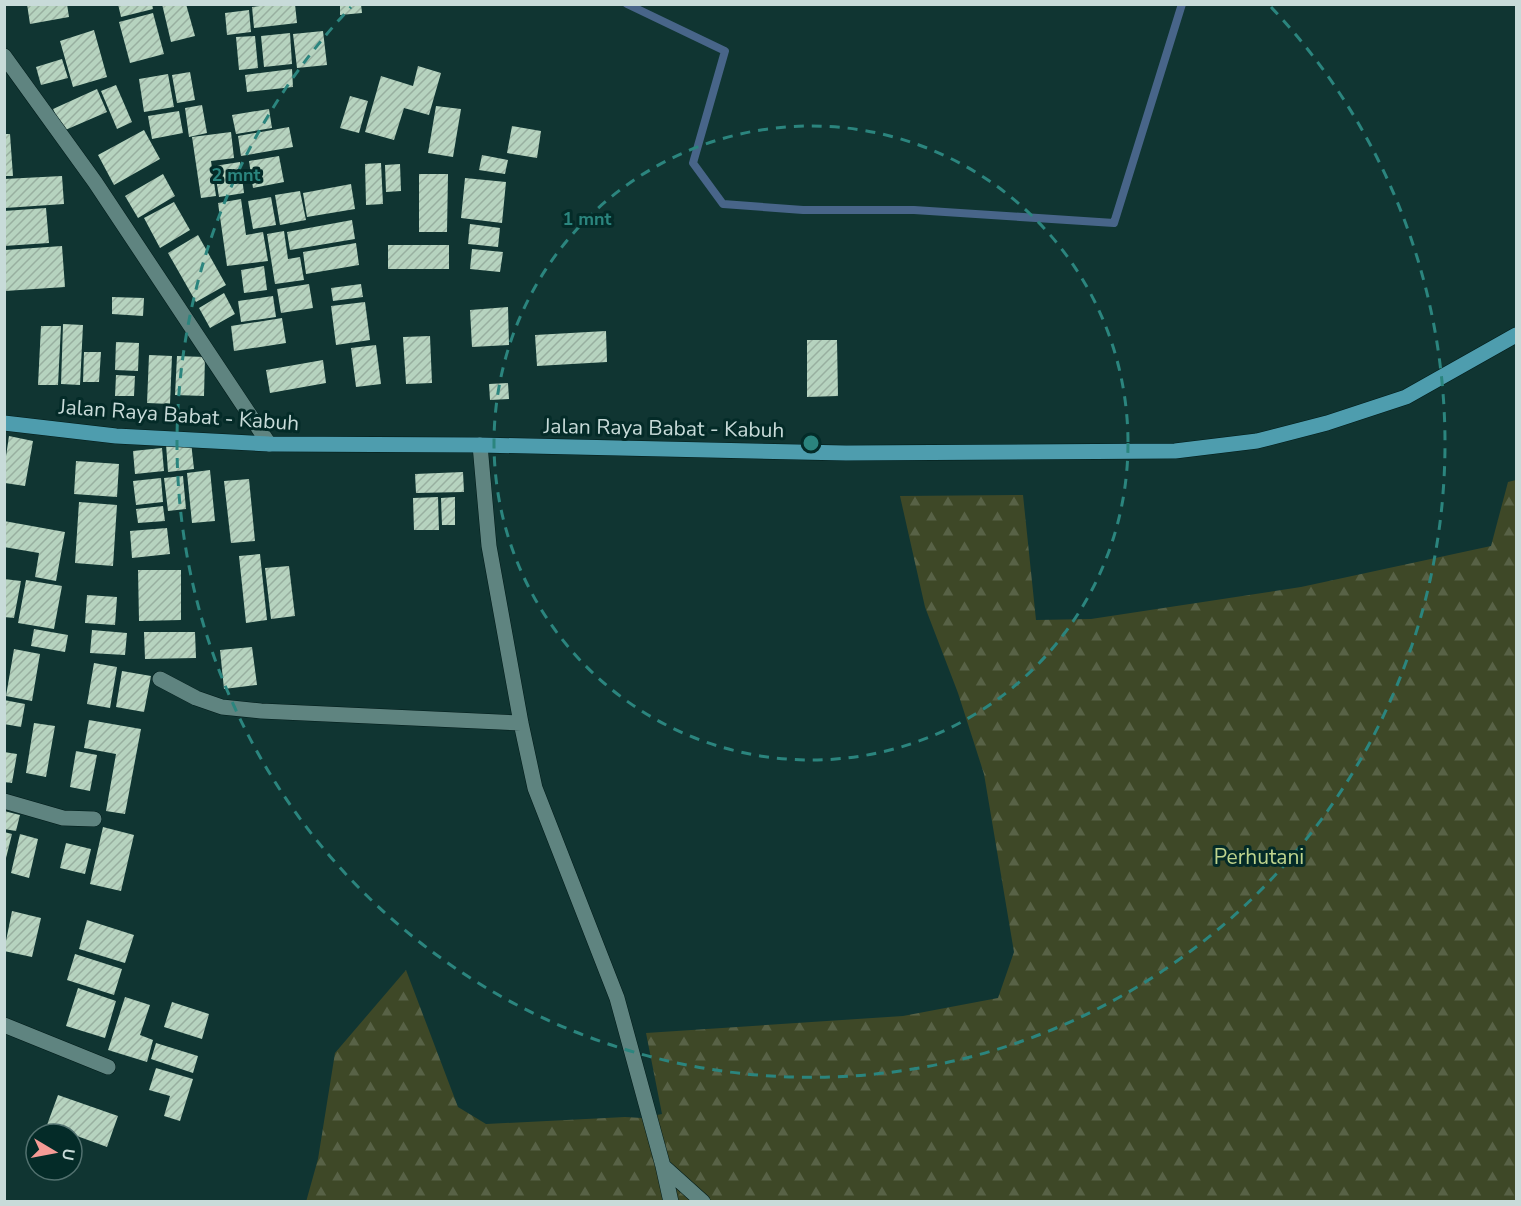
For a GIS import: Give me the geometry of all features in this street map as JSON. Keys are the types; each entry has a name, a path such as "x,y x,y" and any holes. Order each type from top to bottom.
{"main road":[{"name":"Jalan Raya Babat - Kabuh","path":"4,423 116,436 269,444 480,445 846,453 1175,451 1257,441 1327,423 1406,397 1516,336"}],"street":[{"path":"4,56 95,182 269,444"},
{"path":"480,445 489,546 535,788 617,998 663,1166 670,1202"},
{"path":"160,679 196,698 232,708 521,723"},
{"path":"4,801 63,818 94,819"},
{"path":"4,1025 108,1067"},
{"path":"663,1166 703,1202"}],"green space":[{"name":"Perhutani","path":"1516,480 1516,1201 306,1202 318,1159 335,1053 406,970 458,1107 486,1124 642,1118 662,1114 646,1033 903,1016 998,998 1014,952 984,774 958,693 925,607 900,496 1023,495 1036,620 1091,619 1301,587 1491,546 1508,482"}],"building":[{"path":"27,4 67,4 69,17 30,24"},
{"path":"118,4 152,4 153,9 121,17"},
{"path":"162,4 186,4 195,36 171,42"},
{"path":"295,4 297,23 254,28 252,7"},
{"path":"340,4 361,4 362,13 340,15"},
{"path":"249,10 251,32 227,35 225,13"},
{"path":"153,13 164,54 130,63 119,22"},
{"path":"94,30 107,77 73,87 60,41"},
{"path":"323,31 327,65 297,68 293,34"},
{"path":"290,33 292,64 264,67 261,36"},
{"path":"255,36 258,68 239,70 236,37"},
{"path":"62,59 68,78 41,85 36,67"},
{"path":"418,66 441,73 429,115 404,108 394,140 365,132 381,76 413,86"},
{"path":"292,69 293,87 247,92 245,75"},
{"path":"190,72 195,100 177,103 172,75"},
{"path":"168,74 174,107 144,112 139,79"},
{"path":"116,85 132,122 117,129 101,91"},
{"path":"97,89 107,112 63,131 53,109"},
{"path":"350,96 368,101 359,133 340,128"},
{"path":"202,105 207,133 189,137 185,108"},
{"path":"436,106 461,109 453,157 428,153"},
{"path":"269,109 272,128 236,134 232,115"},
{"path":"179,111 183,133 152,139 148,116"},
{"path":"512,126 541,131 537,158 507,153"},
{"path":"289,127 293,147 241,156 238,136"},
{"path":"144,130 160,159 114,185 98,155"},
{"path":"231,132 234,158 211,161 216,196 201,198 192,137"},
{"path":"4,134 10,134 13,176 4,176"},
{"path":"482,155 508,160 505,174 479,170"},
{"path":"279,156 284,182 253,188 249,161"},
{"path":"240,162 244,193 219,197 214,166"},
{"path":"381,163 383,204 366,205 365,164"},
{"path":"400,164 401,191 386,192 385,165"},
{"path":"163,174 175,196 138,218 125,196"},
{"path":"419,174 448,174 447,232 419,232"},
{"path":"62,176 64,204 5,208 4,179"},
{"path":"465,178 506,182 502,223 461,218"},
{"path":"351,184 355,209 307,217 303,193"},
{"path":"300,191 306,220 280,225 275,195"},
{"path":"271,197 276,225 253,229 248,201"},
{"path":"241,199 246,235 263,232 268,261 227,266 218,203"},
{"path":"174,202 190,230 160,248 144,218"},
{"path":"46,208 49,243 4,246 4,211"},
{"path":"352,220 355,239 290,250 287,232"},
{"path":"470,224 500,228 498,247 468,244"},
{"path":"284,231 288,259 300,257 304,280 275,284 267,234"},
{"path":"198,235 226,285 196,302 168,253"},
{"path":"356,243 359,265 306,274 303,252"},
{"path":"388,245 449,245 449,269 388,269"},
{"path":"62,246 65,287 5,291 5,250"},
{"path":"472,249 503,252 500,272 470,269"},
{"path":"264,266 267,290 244,293 241,270"},
{"path":"309,284 313,308 281,313 277,289"},
{"path":"361,284 363,297 333,301 331,288"},
{"path":"224,293 235,314 210,328 199,308"},
{"path":"273,296 276,317 241,322 238,301"},
{"path":"112,297 144,298 143,316 112,314"},
{"path":"365,302 370,340 336,345 331,306"},
{"path":"508,307 509,345 472,347 470,310"},
{"path":"282,318 286,343 234,351 231,326"},
{"path":"63,324 83,325 80,385 61,384"},
{"path":"41,326 61,326 58,385 38,385"},
{"path":"606,331 607,362 537,366 535,335"},
{"path":"430,336 432,383 406,384 403,337"},
{"path":"807,340 837,340 838,396 807,397"},
{"path":"116,342 139,343 138,371 115,370"},
{"path":"376,345 381,384 356,387 351,348"},
{"path":"84,352 101,352 99,382 83,382"},
{"path":"149,355 172,356 170,404 147,403"},
{"path":"177,356 205,357 204,396 175,395"},
{"path":"323,360 326,383 270,393 266,370"},
{"path":"116,375 135,376 134,396 115,396"},
{"path":"508,383 509,399 490,400 489,384"},
{"path":"9,436 33,441 25,486 5,483"},
{"path":"191,442 194,469 168,472 166,444"},
{"path":"162,448 164,471 135,474 133,451"},
{"path":"76,461 119,464 117,497 74,494"},
{"path":"210,470 215,521 192,523 187,473"},
{"path":"463,472 464,492 416,493 415,474"},
{"path":"183,476 186,509 168,511 164,478"},
{"path":"161,478 163,502 136,505 133,481"},
{"path":"249,479 255,541 231,543 224,481"},
{"path":"438,497 439,530 414,530 413,498"},
{"path":"455,497 455,525 442,525 441,498"},
{"path":"79,502 117,505 113,566 75,563"},
{"path":"163,506 165,521 138,523 136,509"},
{"path":"4,521 65,532 56,581 35,577 39,553 4,547"},
{"path":"167,528 170,554 132,558 130,531"},
{"path":"260,554 267,620 246,623 239,556"},
{"path":"289,566 295,616 271,619 265,568"},
{"path":"138,570 181,570 181,620 139,621"},
{"path":"4,579 21,581 14,618 4,617"},
{"path":"26,580 62,586 54,629 18,623"},
{"path":"87,595 117,597 115,625 85,623"},
{"path":"34,629 68,635 65,652 31,646"},
{"path":"92,630 127,633 125,655 90,653"},
{"path":"144,632 195,632 196,658 145,659"},
{"path":"252,647 257,685 224,689 220,650"},
{"path":"14,649 40,654 32,701 6,696"},
{"path":"94,663 117,667 110,708 87,704"},
{"path":"122,671 151,676 144,712 116,707"},
{"path":"4,700 25,704 21,727 4,724"},
{"path":"89,720 141,729 125,814 106,811 116,754 84,748"},
{"path":"34,723 55,726 46,777 26,773"},
{"path":"76,751 97,755 90,791 70,787"},
{"path":"4,752 17,754 12,783 4,782"},
{"path":"4,811 20,815 16,831 4,829"},
{"path":"103,827 134,835 121,891 90,884"},
{"path":"4,832 12,834 5,862 4,862"},
{"path":"20,834 38,839 29,878 11,873"},
{"path":"66,843 91,849 85,874 60,868"},
{"path":"12,911 41,918 32,957 4,951"},
{"path":"87,920 134,935 125,963 79,949"},
{"path":"75,954 122,969 114,995 67,980"},
{"path":"78,988 116,1001 105,1038 66,1026"},
{"path":"125,997 150,1005 140,1035 153,1040 147,1062 108,1050"},
{"path":"172,1002 209,1014 202,1039 164,1027"},
{"path":"156,1043 198,1056 193,1073 151,1059"},
{"path":"156,1068 193,1079 180,1121 164,1116 170,1096 149,1090"},
{"path":"58,1095 118,1116 107,1147 84,1139 84,1122 48,1122"}],"waterway":[{"path":"627,4 725,51 693,163 723,204 803,210 914,210 1114,223 1182,4"}]}
